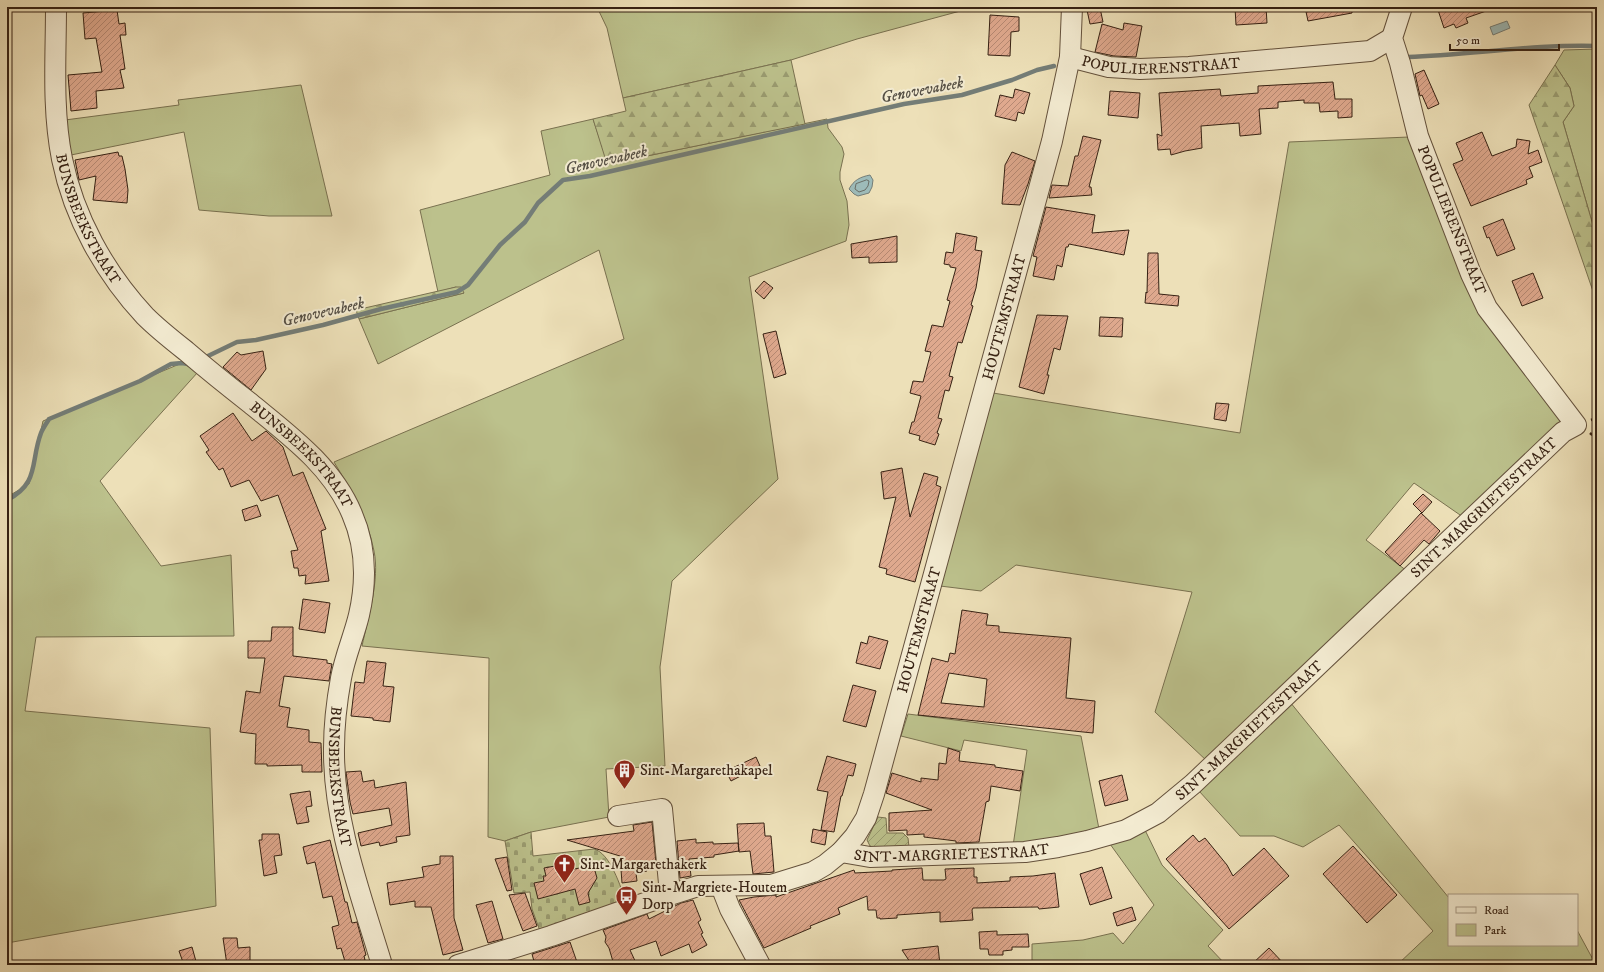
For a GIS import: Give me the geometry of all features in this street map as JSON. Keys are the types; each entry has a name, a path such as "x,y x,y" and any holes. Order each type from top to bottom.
{"street":[{"name":"BUNSBEEKSTRAAT","path":"56,7 55,98 62,158 67,180 78,209 87,232 101,258 116,282 146,317 279,427 326,470 340,490 352,513 361,539 364,558 364,582 360,613 342,676 334,746 335,780 346,842 382,965"},
{"name":"HOUTEMSTRAAT","path":"458,965 551,936 670,894 698,886 771,885 796,879 825,865 841,852 855,836 866,818 874,794 1052,141 1070,57 1072,7"},
{"path":"1392,38 1402,7"},
{"name":"POPULIERENSTRAAT","path":"1070,57 1109,67 1140,69 1189,67 1370,51 1392,38 1400,63 1418,136 1471,274 1487,308 1576,425"},
{"name":"SINT-MARGRIETESTRAAT","path":"841,852 870,858 1025,852 1087,842 1126,830 1158,813 1193,784 1562,432 1576,425"},
{"path":"618,816 662,809 670,894"},
{"path":"721,886 730,909 760,965"}],"green space":[{"path":"597,7 975,7 857,39 791,60 623,98 607,28"},
{"path":"1597,49 1597,239 1563,122 1574,106 1570,88 1555,65 1564,50"},
{"path":"791,60 805,124 607,164 593,119 626,111 623,98"},
{"path":"1555,65 1570,88 1574,106 1563,122 1597,239 1596,300 1529,105"},
{"path":"301,85 332,216 269,216 199,210 184,132 71,155 65,120 179,105 178,100"},
{"path":"593,119 608,164 827,119 828,128 842,147 844,154 840,172 840,180 847,201 849,225 846,241 749,277 778,479 672,581 660,667 665,766 606,769 609,817 531,832 505,841 488,837 489,658 362,646 376,574 374,551 363,516 353,494 334,462 624,339 599,250 378,364 359,319 464,293 456,287 438,292 420,210 550,175 541,131"},
{"path":"1409,137 1464,280 1562,418 1559,426 1463,517 1414,483 1366,540 1407,571 1208,762 1155,712 1192,592 1016,565 981,591 940,586 993,393 1240,433 1289,142"},
{"path":"461,287 464,293 359,319 356,310"},
{"path":"182,363 198,372 100,481 161,566 231,555 234,636 36,637 25,711 210,728 216,906 7,943 7,497 29,484 43,421"},
{"path":"1290,702 1448,897 1448,946 1578,946 1578,932 1596,965 1397,965 1433,931 1339,825 1303,847 1274,836 1240,836 1199,791"},
{"path":"908,714 1081,736 1099,829 1013,846 1027,750 964,740 961,751 901,736"},
{"path":"878,817 886,818 887,833 903,833 908,838 909,847 876,848 870,846 867,840"},
{"path":"1145,830 1162,865 1223,930 1208,946 1226,965 1032,965 1032,944 1083,940 1113,933 1123,944 1154,905 1110,844"},
{"path":"531,832 533,856 594,849 600,852 610,864 626,903 540,931 532,909 530,892 514,893 505,841"}],"water":[{"path":"1507,21 1510,28 1493,35 1490,27"},
{"path":"870,175 873,180 869,193 858,196 849,189 858,179"}],"building":[{"path":"1235,7 1266,7 1267,23 1236,25"},
{"path":"1305,7 1352,7 1352,13 1308,21"},
{"path":"1437,7 1492,7 1492,9 1466,18 1468,23 1456,28 1454,24 1444,28"},
{"path":"1100,8 1103,22 1090,24 1087,10"},
{"path":"117,10 119,24 125,23 126,35 120,35 125,69 120,70 124,88 96,91 97,108 71,111 68,75 102,72 96,38 85,39 83,13"},
{"path":"990,15 1019,17 1019,31 1011,32 1010,56 988,55"},
{"path":"1124,23 1142,26 1136,57 1114,56 1095,52 1102,24 1123,30"},
{"path":"1424,70 1439,104 1428,109 1422,95 1420,96 1415,74"},
{"path":"1333,82 1335,99 1352,99 1352,117 1338,118 1338,111 1320,112 1319,103 1304,103 1304,100 1278,102 1278,108 1259,109 1261,134 1240,136 1239,123 1201,126 1202,148 1171,155 1170,149 1158,150 1157,134 1162,136 1159,93 1220,89 1221,96 1258,93 1258,86"},
{"path":"1015,89 1030,93 1024,114 1018,112 1016,121 995,116 1000,95 1013,98"},
{"path":"1110,91 1140,93 1138,118 1108,115"},
{"path":"1482,132 1492,156 1516,147 1517,139 1530,141 1528,154 1538,150 1542,162 1529,167 1533,177 1526,180 1527,184 1471,206 1453,164 1463,160 1456,143"},
{"path":"1083,136 1101,140 1089,187 1091,187 1092,195 1049,198 1052,185 1068,186 1075,156 1078,156"},
{"path":"118,152 119,156 122,156 125,169 128,190 127,203 93,200 96,176 79,180 75,160"},
{"path":"1012,152 1035,161 1020,205 1002,204 1005,165"},
{"path":"1046,207 1095,215 1092,233 1129,230 1124,255 1069,244 1068,247 1066,247 1062,267 1057,265 1054,280 1033,276 1037,257 1033,256"},
{"path":"1503,219 1515,249 1497,256 1483,227"},
{"path":"956,233 977,237 975,250 982,251 976,288 971,305 973,306 962,343 958,342 949,376 953,377 949,391 945,390 938,418 942,419 935,445 919,440 920,436 909,433 912,422 914,422 921,396 910,393 913,381 923,382 931,352 925,351 932,325 943,327 950,301 947,300 956,268 944,264 946,252 953,253"},
{"path":"897,236 897,262 869,263 869,257 852,258 851,244"},
{"path":"1148,253 1158,253 1159,294 1179,296 1178,306 1145,303 1146,292 1147,293"},
{"path":"1533,273 1543,298 1522,306 1512,281"},
{"path":"764,281 773,288 764,299 755,291"},
{"path":"1037,315 1068,316 1060,350 1054,348 1044,394 1019,387"},
{"path":"1100,317 1123,318 1122,337 1099,336"},
{"path":"776,331 786,374 774,378 763,334"},
{"path":"263,351 266,369 251,390 223,367 237,352 241,355"},
{"path":"1216,403 1229,404 1226,421 1214,419"},
{"path":"233,413 252,441 266,431 283,447 293,476 303,472 326,529 321,531 329,581 305,584 306,575 299,576 298,568 294,568 291,551 298,550 278,495 261,501 249,480 231,487 223,468 219,470 206,452 209,450 200,436"},
{"path":"902,468 910,517 924,473 938,477 936,485 941,487 915,582 886,574 887,569 879,567 896,497 884,499 881,472"},
{"path":"1423,494 1432,502 1422,513 1413,504"},
{"path":"257,505 261,516 245,521 242,510"},
{"path":"1421,513 1440,531 1429,544 1424,540 1400,566 1385,552"},
{"path":"303,599 330,603 325,633 299,629"},
{"path":"962,610 988,614 986,625 999,626 999,632 1071,638 1066,698 1095,701 1093,733 918,715 932,658 948,662 950,653 955,654","holes":["949,673 987,679 984,707 941,703"]},
{"path":"272,627 293,627 293,656 327,660 327,663 332,664 329,681 284,676 279,706 290,708 287,727 309,730 309,742 321,743 322,772 302,772 302,765 267,766 267,764 255,764 256,734 240,732 246,691 260,693 265,658 248,658 248,641 271,641"},
{"path":"869,636 888,641 880,669 856,663 861,642 867,644"},
{"path":"367,661 386,663 383,686 394,687 390,722 373,720 373,718 351,716 355,682 364,683"},
{"path":"853,685 876,691 866,727 843,721"},
{"path":"948,748 960,752 959,761 995,765 995,767 1023,771 1020,791 991,786 989,801 986,802 979,842 956,843 956,841 924,837 924,834 907,835 907,830 889,831 889,813 932,810 886,793 892,773 921,782 921,778 938,780 939,763 946,764"},
{"path":"827,756 856,764 853,776 848,775 841,796 834,832 821,830 828,792 817,790"},
{"path":"756,757 760,766 731,781 726,771"},
{"path":"361,771 363,782 374,780 375,788 406,782 410,835 396,837 397,842 380,846 379,842 361,846 358,833 392,825 389,808 353,814 346,772"},
{"path":"1122,775 1128,800 1105,806 1099,781"},
{"path":"310,791 312,806 306,807 309,822 297,824 290,794"},
{"path":"652,822 656,863 646,864 647,871 636,873 637,881 622,883 620,856 567,840 634,831 633,825"},
{"path":"764,823 765,836 771,836 774,872 753,874 750,851 739,852 737,824"},
{"path":"813,829 827,832 825,845 811,842"},
{"path":"262,834 279,834 282,855 274,856 277,873 264,876 259,840 262,840"},
{"path":"1193,835 1199,842 1205,838 1227,865 1233,876 1264,848 1289,876 1229,929 1166,859"},
{"path":"696,839 696,843 738,843 739,851 714,855 714,857 689,859 691,876 680,878 677,841"},
{"path":"330,840 345,902 347,902 352,923 357,922 366,955 364,956 365,960 347,965 341,948 337,949 332,927 339,925 332,896 323,898 315,862 307,864 303,847"},
{"path":"1353,846 1397,895 1367,923 1323,874"},
{"path":"440,856 453,856 454,918 463,950 443,955 431,907 415,907 415,901 390,905 387,883 424,877 422,867 440,864"},
{"path":"507,857 512,890 507,891 495,859"},
{"name":"Sint-Margarethakerk","path":"555,866 557,873 588,866 595,871 597,878 588,893 590,902 579,905 575,889 538,899 534,883 544,881 543,876 546,876 544,868"},
{"path":"1102,867 1112,898 1090,905 1080,874"},
{"path":"922,868 923,880 944,880 946,879 945,869 974,868 974,877 977,877 977,883 1010,881 1010,877 1055,873 1059,907 1039,909 1038,907 973,908 973,920 940,922 940,912 897,915 897,918 880,919 877,918 876,910 868,910 867,896 838,908 840,914 810,926 811,928 764,948 739,900 776,895 776,897 854,870 855,873"},
{"path":"525,893 537,926 523,931 509,895"},
{"path":"693,900 701,920 698,922 703,933 701,934 707,945 692,953 689,944 661,956 656,941 630,950 637,965 614,965 609,948 605,942 606,937 603,930 647,914 649,919 681,903"},
{"path":"492,901 503,939 488,943 476,905"},
{"path":"1132,907 1136,920 1117,926 1113,913"},
{"path":"997,931 997,935 1028,934 1029,947 1012,947 1012,950 1003,951 1003,955 989,955 988,949 980,949 979,932"},
{"path":"223,938 237,938 238,948 250,947 250,965 227,965"},
{"path":"570,942 578,965 535,965 532,954"},
{"path":"938,946 940,965 912,965 902,950"},
{"path":"192,947 197,965 184,965 179,951"},
{"path":"1269,948 1285,965 1251,965"}],"waterway":[{"name":"Genovevabeek","path":"1408,57 1526,48 1597,46"},
{"name":"Genovevabeek","path":"208,356 237,342 256,340 323,325 381,309 457,292 468,285 500,245 525,222 538,203 563,180 590,176 904,104 962,95 1012,80 1037,70 1054,66"},
{"name":"Genovevabeek","path":"7,500 25,486 29,479 41,433 49,419 140,381 171,364 188,364"}],"place":[{"name":"Sint-Margarethakapel","path":"625,790"},
{"name":"Sint-Margarethakerk","path":"564,884"},
{"name":"Sint-Margriete-Houtem Dorp","path":"627,916"}]}
